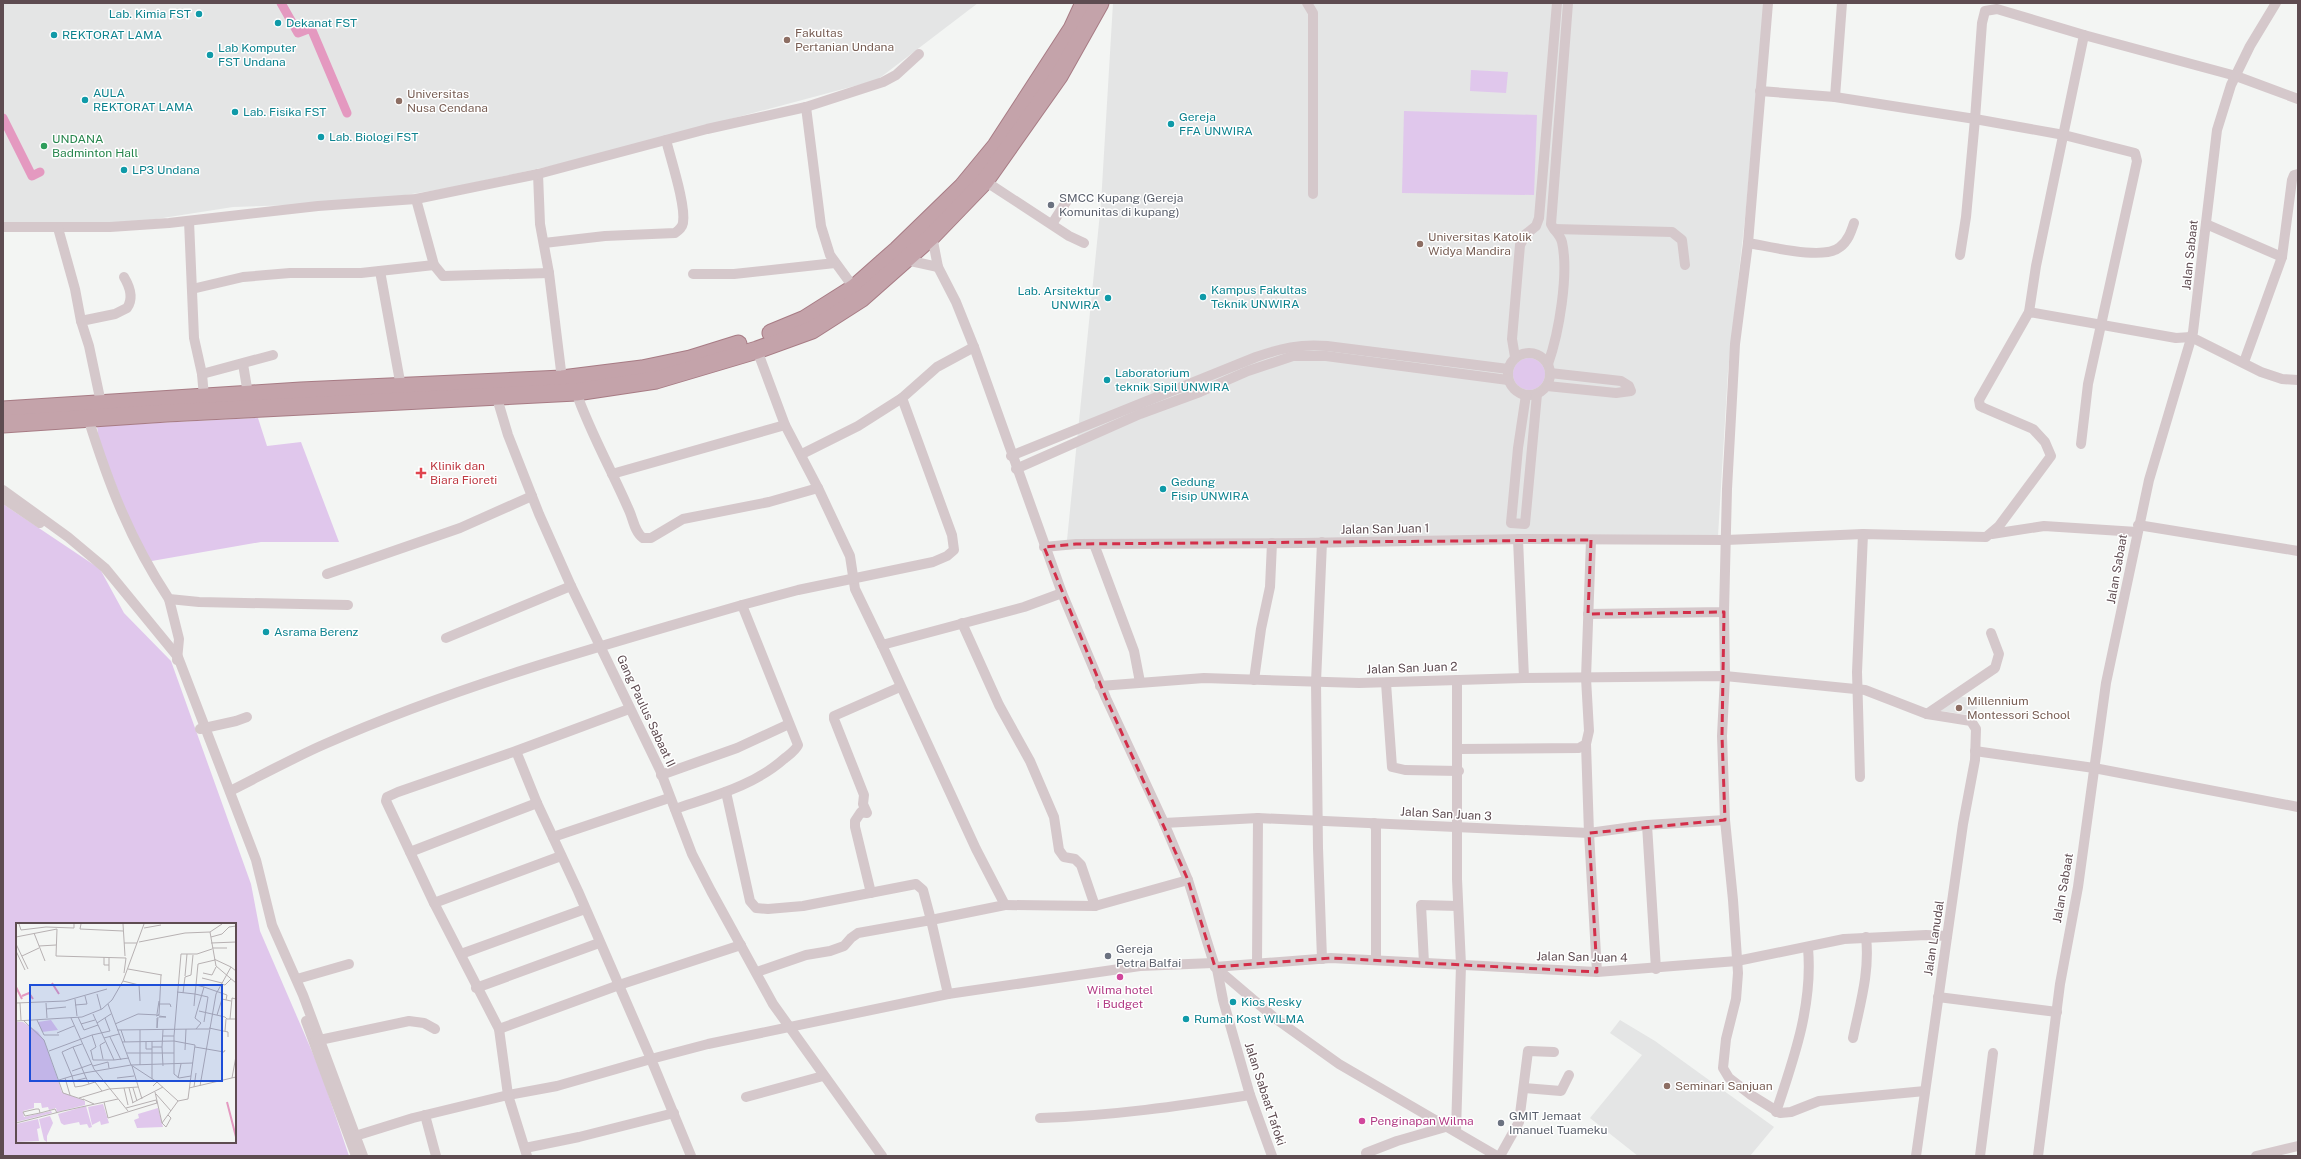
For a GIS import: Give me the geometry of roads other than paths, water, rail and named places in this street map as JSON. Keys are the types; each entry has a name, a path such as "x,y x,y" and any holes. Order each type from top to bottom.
{"highway":[{"path":"3,410 248,394 401,387 497,398 576,392 656,380 757,350 812,330 862,298 932,236 985,181 1000,149 1072,29 1084,3"},
{"path":"3,424 443,392 562,379 642,369 690,359 746,342 805,319 854,288 946,204 978,168 1000,149 1059,76 1100,3"}],"street":[{"path":"1307,3 1313,13 1313,194"},
{"path":"1515,357 1531,352 1541,356 1549,368 1621,381 1629,386 1631,391 1616,393 1547,386 1537,394 1526,395 1512,387 1508,380 1508,369 1515,357 1512,339 1520,245 1526,234 1536,226 1539,218 1557,3"},
{"path":"1547,386 1558,322 1564,259 1559,234 1551,224 1568,3"},
{"path":"1768,3 1748,243 1735,344 1726,540 1724,612 1725,676 1722,736 1725,820 1738,961 1736,999 1726,1039 1723,1068 1729,1078 1776,1112 1791,1112 1819,1101 1924,1091"},
{"path":"1835,97 1842,3"},
{"name":"Jalan Sabaat","path":"2038,1156 2060,984 2078,887 2106,682 2124,607 2138,528 2149,480 2196,319 2217,130 2231,85 2250,46 2276,3"},
{"path":"1960,255 1966,217 1982,23 1985,7 1997,9 2084,35 2236,76 2298,99"},
{"path":"1990,534 2051,456 2045,442 2034,429 1980,406 1979,400 2029,312 2036,266 2084,35"},
{"path":"3,227 58,228 189,221 318,206 416,199 538,174 708,129 806,107 883,82 896,75 919,54"},
{"path":"1760,91 1835,97 1975,119 2064,135 2132,152 2136,156 2102,324 2088,384 2081,444"},
{"path":"806,107 821,226 826,246 835,264 854,288"},
{"path":"544,243 605,236 676,233 680,230 683,226 683,213 666,140"},
{"path":"538,174 540,224 549,272 562,379"},
{"path":"2244,362 2282,257 2292,180 2294,175 2298,174"},
{"path":"985,181 1084,243"},
{"path":"416,199 434,265 441,274 446,276 549,272"},
{"path":"1052,224 1068,199"},
{"path":"189,221 194,338 202,374 204,397"},
{"path":"1748,243 1788,250 1823,253 1840,248 1848,240 1854,223"},
{"path":"2206,224 2282,257"},
{"path":"58,228 75,289 81,321 89,346 100,403"},
{"path":"1554,229 1672,232 1682,240 1685,265"},
{"name":"Jalan Sabaat Tafoki","path":"932,236 938,267 956,302 974,347 1011,456 1062,593 1100,686 1164,823 1188,880 1215,966 1250,1095 1272,1156"},
{"path":"906,260 938,267"},
{"path":"693,274 734,274 835,264"},
{"path":"192,289 243,277 274,274 380,271 434,265"},
{"path":"380,271 401,387"},
{"path":"81,321 115,314 127,308 131,296 130,286 124,277"},
{"path":"2029,312 2176,338 2191,337 2268,375 2282,379 2298,380"},
{"path":"1011,456 1256,357 1292,346 1327,346 1439,359 1508,369"},
{"path":"802,454 858,426 902,398 937,367 974,347"},
{"path":"757,350 785,425 802,454 850,556 852,580 900,687 938,765 976,849 1005,905"},
{"path":"202,374 273,355"},
{"path":"1016,469 1248,371 1293,356 1326,356 1508,380"},
{"path":"1438,371 1439,359"},
{"path":"243,364 248,394"},
{"path":"576,392 584,416 629,508 637,532 640,536 648,538 683,520 769,502 818,488"},
{"path":"1526,395 1518,448 1511,523 1524,524 1530,449 1537,394"},
{"name":"Gang Paulus Sabaat II","path":"497,398 508,434 532,496 571,586 601,646 661,775 694,858 773,1004 806,1048 823,1076 882,1156"},
{"path":"230,791 325,744 478,686 601,646 742,605 798,590 933,562 947,556 954,550 952,535 902,398"},
{"path":"88,418 105,473 126,523 146,565 169,599 179,639 177,661"},
{"path":"1099,420 1103,431"},
{"path":"612,474 785,425"},
{"path":"1518,448 1530,449"},
{"path":"3,490 84,549 123,587 133,605"},
{"path":"327,574 460,528 532,496"},
{"path":"3,498 51,531 104,575 133,605 177,661 203,728 250,862 266,930 317,1040"},
{"name":"Jalan San Juan 1","path":"1044,547 1094,544 1518,539 1726,540 1863,534 1977,537 2044,526 2138,528 2298,551"},
{"path":"1860,777 1857,689 1863,534"},
{"path":"1518,539 1524,678"},
{"path":"1591,540 1586,678 1589,731 1586,744 1589,833 1597,972"},
{"path":"1322,542 1316,682 1317,820 1322,959"},
{"path":"1254,680 1270,587 1272,543"},
{"path":"1094,544 1134,651 1140,682"},
{"path":"446,638 571,586"},
{"path":"882,644 1039,602 1062,593"},
{"path":"169,599 199,602 348,605"},
{"path":"675,810 726,792 760,777 798,745 742,605"},
{"path":"1588,614 1724,612"},
{"path":"962,623 999,705 1030,762 1054,817 1062,856 1075,859 1081,865 1095,906"},
{"path":"1927,714 1995,668 2000,654 1991,633"},
{"name":"Jalan San Juan 2","path":"1100,686 1204,678 1386,683 1524,678 1725,676 1869,691 1927,714 1965,720 1973,724"},
{"path":"1452,1128 1461,964 1458,906 1459,749 1457,680"},
{"path":"1386,683 1392,767 1405,770 1458,771"},
{"path":"871,893 855,827 856,821 861,812 867,812 863,804 864,795 834,720 834,716 900,687"},
{"path":"629,709 387,797 386,805 461,954 476,988 499,1029 508,1095 526,1152 674,1113"},
{"path":"203,728 236,721 246,717"},
{"path":"661,775 737,748 789,724"},
{"name":"Jalan Lanudal","path":"1916,1156 1924,1091 1975,751 1976,729 1973,724"},
{"path":"203,728 230,791 256,860 272,925 282,951 297,979 317,1040 353,1136 363,1156"},
{"path":"1459,749 1575,748 1582,747 1586,744"},
{"path":"516,751 537,803 651,1059 691,1156"},
{"path":"1975,751 2094,768 2298,807"},
{"path":"726,792 750,901 756,908 796,907 911,885 920,886 931,920 948,994"},
{"path":"553,837 669,798"},
{"path":"410,852 537,803"},
{"path":"1257,963 1258,818"},
{"name":"Jalan San Juan 3","path":"1164,823 1258,818 1589,833 1647,826 1725,820"},
{"path":"1374,823 1376,828 1376,959"},
{"path":"1647,826 1656,969"},
{"path":"434,903 561,856"},
{"path":"757,972 806,955 844,946 858,933 1005,905 1095,906 1188,880"},
{"path":"1424,963 1421,905 1458,906"},
{"path":"461,954 585,908"},
{"name":"Jalan San Juan 4","path":"353,1136 425,1115 508,1095 557,1086 651,1059 789,1027 835,1019 948,994 1140,966 1215,966 1322,959 1376,959 1597,972 1656,969 1738,961 1808,948 1844,939 1926,935 1947,936"},
{"path":"1854,1038 1867,974 1868,954 1866,937"},
{"path":"476,988 599,943"},
{"path":"499,1029 619,986 741,945"},
{"path":"1776,1112 1802,1026 1810,972 1808,948"},
{"path":"297,979 349,964"},
{"path":"1215,966 1276,1019 1339,1064 1452,1128 1497,1156"},
{"path":"1938,997 2057,1012"},
{"path":"317,1040 410,1021 424,1023 435,1029"},
{"path":"1500,1156 1519,1122 1524,1088 1524,1066 1528,1051 1554,1052"},
{"path":"1980,1156 1993,1053"},
{"path":"1524,1088 1561,1091 1570,1075"},
{"path":"746,1097 823,1076"},
{"path":"1040,1118 1088,1116 1164,1109 1250,1095"},
{"path":"425,1115 436,1156"},
{"path":"1366,1153 1397,1141 1452,1128"},
{"path":"353,1136 356,1156"},
{"path":"2256,1156 2298,1146"}],"waterway":[{"path":"281,3 298,33 311,28 347,113"},
{"path":"3,118 32,176 40,172"}],"place":[{"name":"Lab. Kimia FST","path":"199,14"},
{"name":"Dekanat FST","path":"278,23"},
{"name":"REKTORAT LAMA","path":"54,35"},
{"name":"Fakultas Pertanian Undana","path":"787,40"},
{"name":"Lab Komputer FST Undana","path":"210,55"},
{"name":"AULA REKTORAT LAMA","path":"85,100"},
{"name":"Universitas Nusa Cendana","path":"399,101"},
{"name":"Lab. Fisika FST","path":"235,112"},
{"name":"Gereja FFA UNWIRA","path":"1171,124"},
{"name":"Lab. Biologi FST","path":"321,137"},
{"name":"UNDANA Badminton Hall","path":"44,146"},
{"name":"LP3 Undana","path":"124,170"},
{"name":"SMCC Kupang (Gereja Komunitas di kupang)","path":"1051,205"},
{"name":"Universitas Katolik Widya Mandira","path":"1420,244"},
{"name":"Kampus Fakultas Teknik UNWIRA","path":"1203,297"},
{"name":"Lab. Arsitektur UNWIRA","path":"1108,298"},
{"name":"Laboratorium teknik Sipil UNWIRA","path":"1107,380"},
{"name":"Klinik dan Biara Fioreti","path":"421,473"},
{"name":"Gedung Fisip UNWIRA","path":"1163,489"},
{"name":"Asrama Berenz","path":"266,632"},
{"name":"Millennium Montessori School","path":"1959,708"},
{"name":"Gereja Petra Balfai","path":"1108,956"},
{"name":"Wilma hotel i Budget","path":"1120,977"},
{"name":"Kios Resky","path":"1233,1002"},
{"name":"Rumah Kost WILMA","path":"1186,1019"},
{"name":"Seminari Sanjuan","path":"1667,1086"},
{"name":"Penginapan Wilma","path":"1362,1121"},
{"name":"GMIT Jemaat Imanuel Tuameku","path":"1501,1123"}]}
